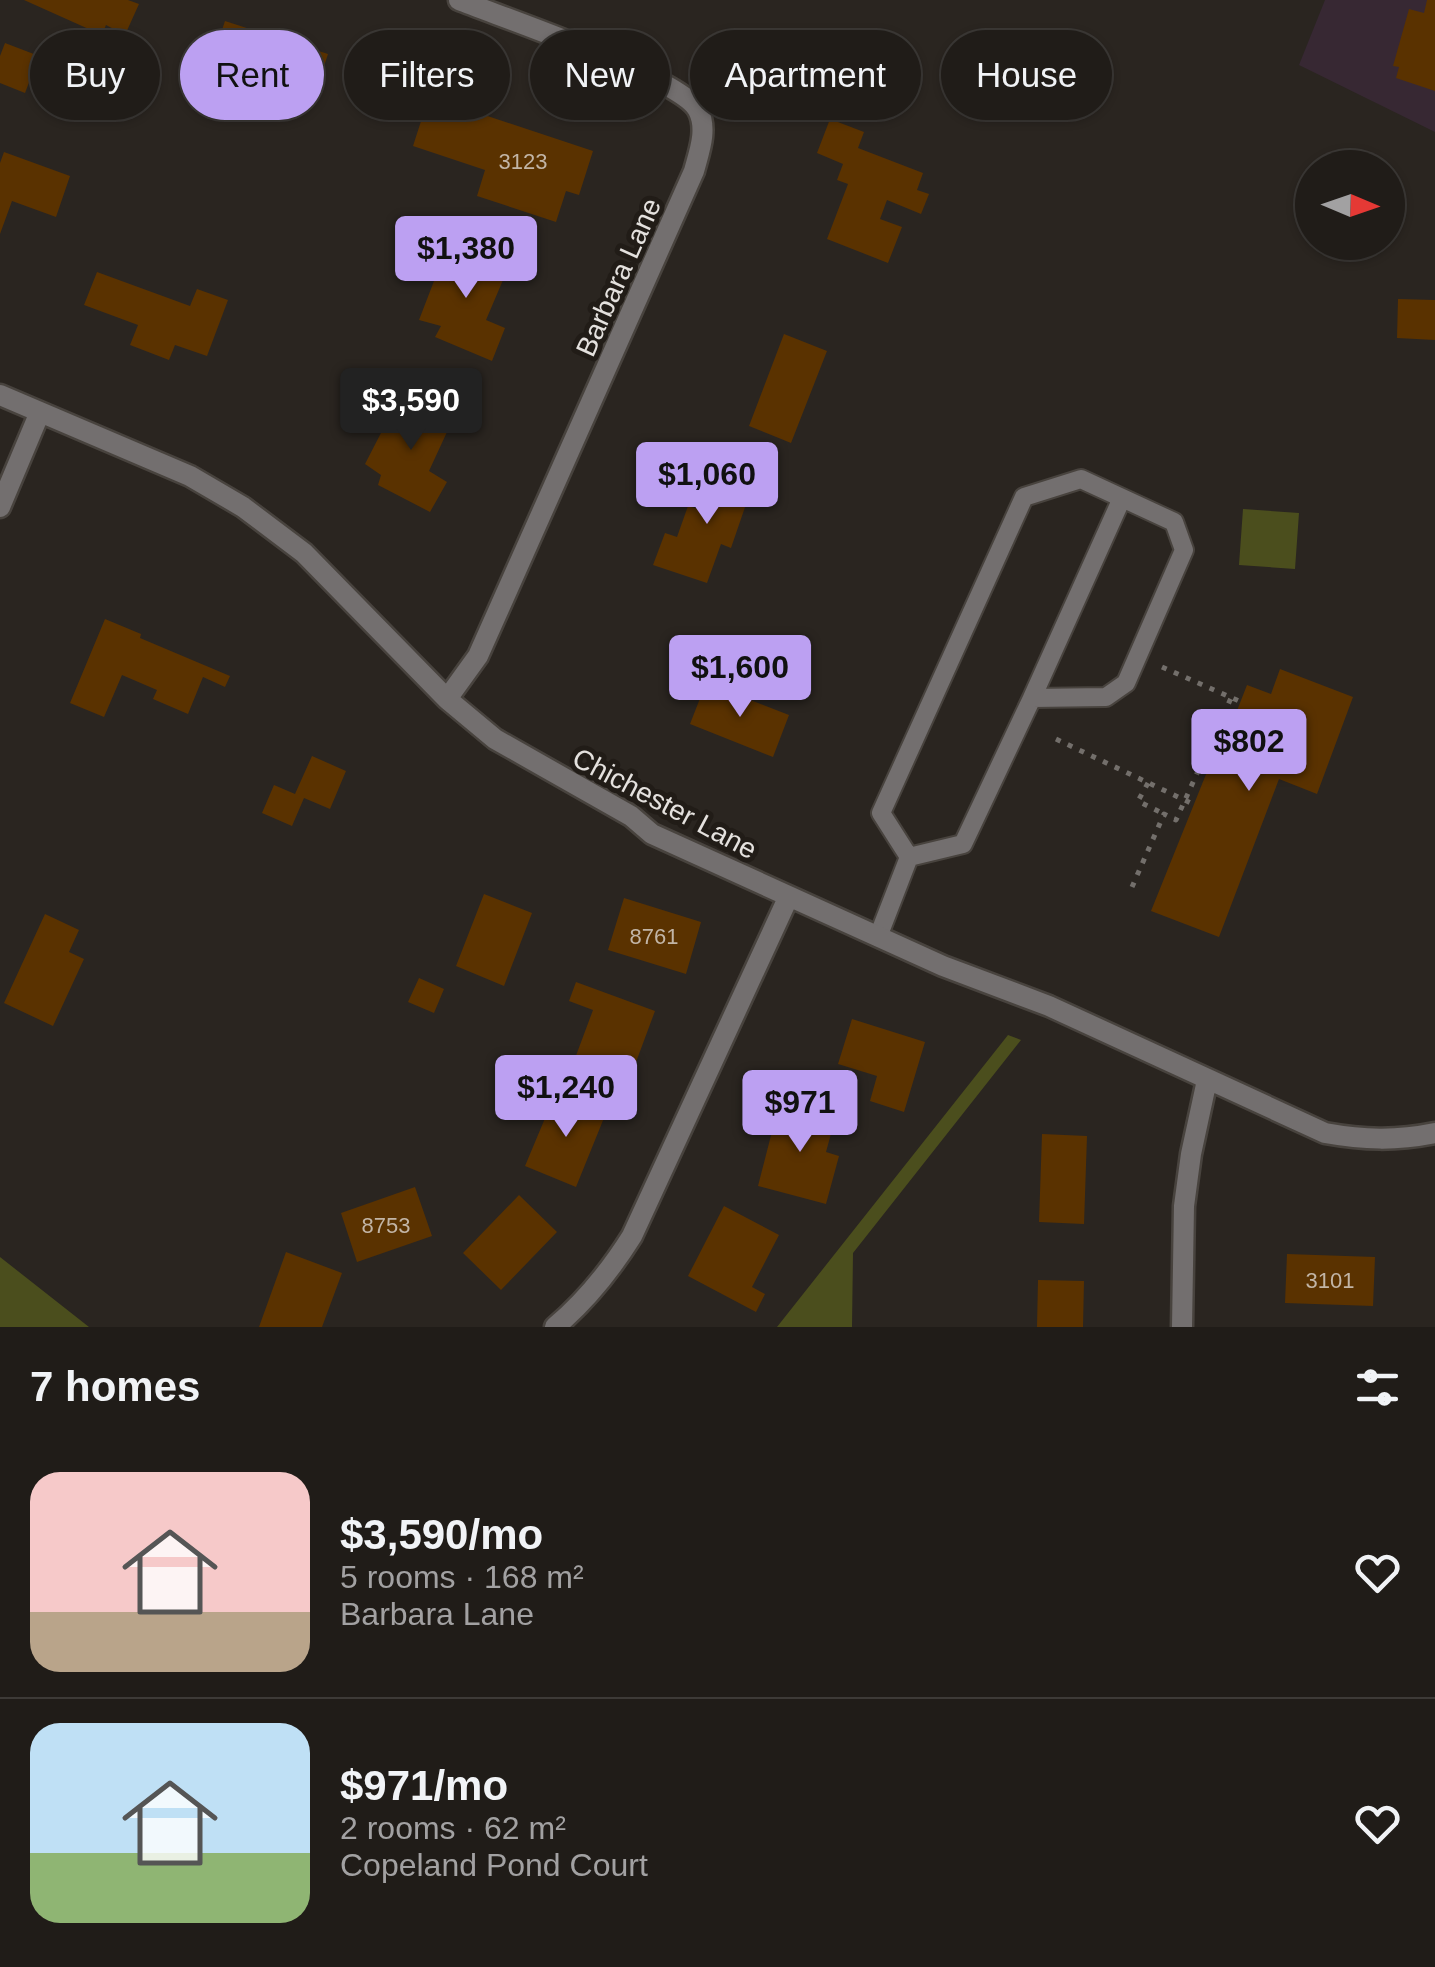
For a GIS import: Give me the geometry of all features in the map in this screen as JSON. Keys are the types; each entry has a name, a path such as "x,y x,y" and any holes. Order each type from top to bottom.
{"street":[{"name":"Barbara Lane","path":"446,699 478,656 624,332 702,144 702,122 696,106 652,78 458,0"},
{"name":"Chichester Lane","path":"0,395 190,476 243,506 337,583 446,699 495,739 631,816 652,834 878,937 1050,1006 1324,1132 1363,1140 1402,1140 1435,1133"},
{"path":"0,507 40,412"},
{"path":"555,1327 608,1274 632,1236 788,898"},
{"path":"1182,1327 1184,1206 1190,1154 1206,1080"}],"lane":[{"path":"909,857 881,813 1024,497 1081,479 1174,522 1184,550 1126,683 1106,697 1032,698"},
{"path":"909,857 963,844 1122,498"},
{"path":"878,937 909,857"}],"path":[{"path":"1162,668 1239,701"},
{"path":"1148,783 1138,801 1176,820 1232,698"},
{"path":"1056,739 1195,805"},
{"path":"1132,887 1164,814"}],"shaded area":[{"path":"1325,0 1435,0 1435,132 1299,65"}],"green space":[{"path":"1243,509 1299,513 1295,569 1239,565"},
{"path":"1008,1035 1021,1040 853,1253 852,1327 777,1327"},
{"path":"0,1257 89,1327 0,1327"}],"building":[{"path":"24,0 128,0 139,4 127,30 106,25 104,30 91,30"},
{"path":"1427,0 1435,0 1435,91 1396,78 1399,67 1393,66 1409,9 1424,13"},
{"path":"225,21 253,30 222,30"},
{"path":"5,43 30,53 30,80 25,93 0,83 0,56"},
{"path":"421,120 500,120 593,151 579,195 566,191 556,222 477,196 485,170 413,146"},
{"path":"833,120 864,132 858,148 923,173 917,190 929,194 921,214 887,200 880,219 902,227 888,263 827,239 848,184 837,180 843,164 817,153"},
{"path":"4,152 70,176 56,217 12,201 0,234 0,163"},
{"path":"449,242 509,266 486,320 505,328 492,361 435,337 441,326 419,320"},
{"path":"97,272 190,306 197,289 228,300 207,356 175,345 169,360 130,345 138,325 84,305"},
{"path":"1398,299 1435,300 1435,340 1397,338"},
{"path":"784,334 827,351 791,443 749,426"},
{"path":"400,396 453,419 429,471 447,482 430,512 378,485 381,475 365,464"},
{"path":"717,465 755,478 731,548 721,544 707,583 653,565 665,533 677,537 688,506 702,510"},
{"path":"105,619 230,676 225,687 203,677 188,714 153,699 157,690 122,675 104,717 70,703"},
{"path":"1280,669 1353,697 1317,794 1279,779 1219,937 1151,911 1219,742 1243,753 1250,733 1231,726 1247,685 1271,694"},
{"path":"706,683 789,715 773,757 690,724"},
{"path":"312,756 346,771 330,809 304,798 292,826 262,813 274,785 295,794"},
{"path":"484,894 532,913 504,986 456,966"},
{"path":"624,898 701,922 686,974 608,950"},
{"path":"45,914 79,930 69,952 84,959 53,1026 4,1003"},
{"path":"419,978 444,989 434,1013 408,1002"},
{"path":"576,982 655,1011 626,1089 571,1069 593,1010 569,1001"},
{"path":"852,1019 925,1042 904,1112 870,1101 877,1076 838,1064"},
{"path":"556,1092 606,1113 576,1187 525,1166"},
{"path":"779,1104 835,1119 826,1152 839,1156 826,1204 758,1186"},
{"path":"1042,1134 1087,1136 1084,1224 1039,1222"},
{"path":"415,1187 432,1236 357,1262 341,1213"},
{"path":"519,1195 557,1232 501,1290 463,1253"},
{"path":"724,1206 779,1235 752,1287 765,1294 756,1312 688,1276"},
{"path":"286,1252 342,1273 322,1327 259,1327"},
{"path":"1287,1254 1375,1257 1373,1306 1285,1303"},
{"path":"1038,1280 1084,1281 1083,1327 1037,1327"}]}
